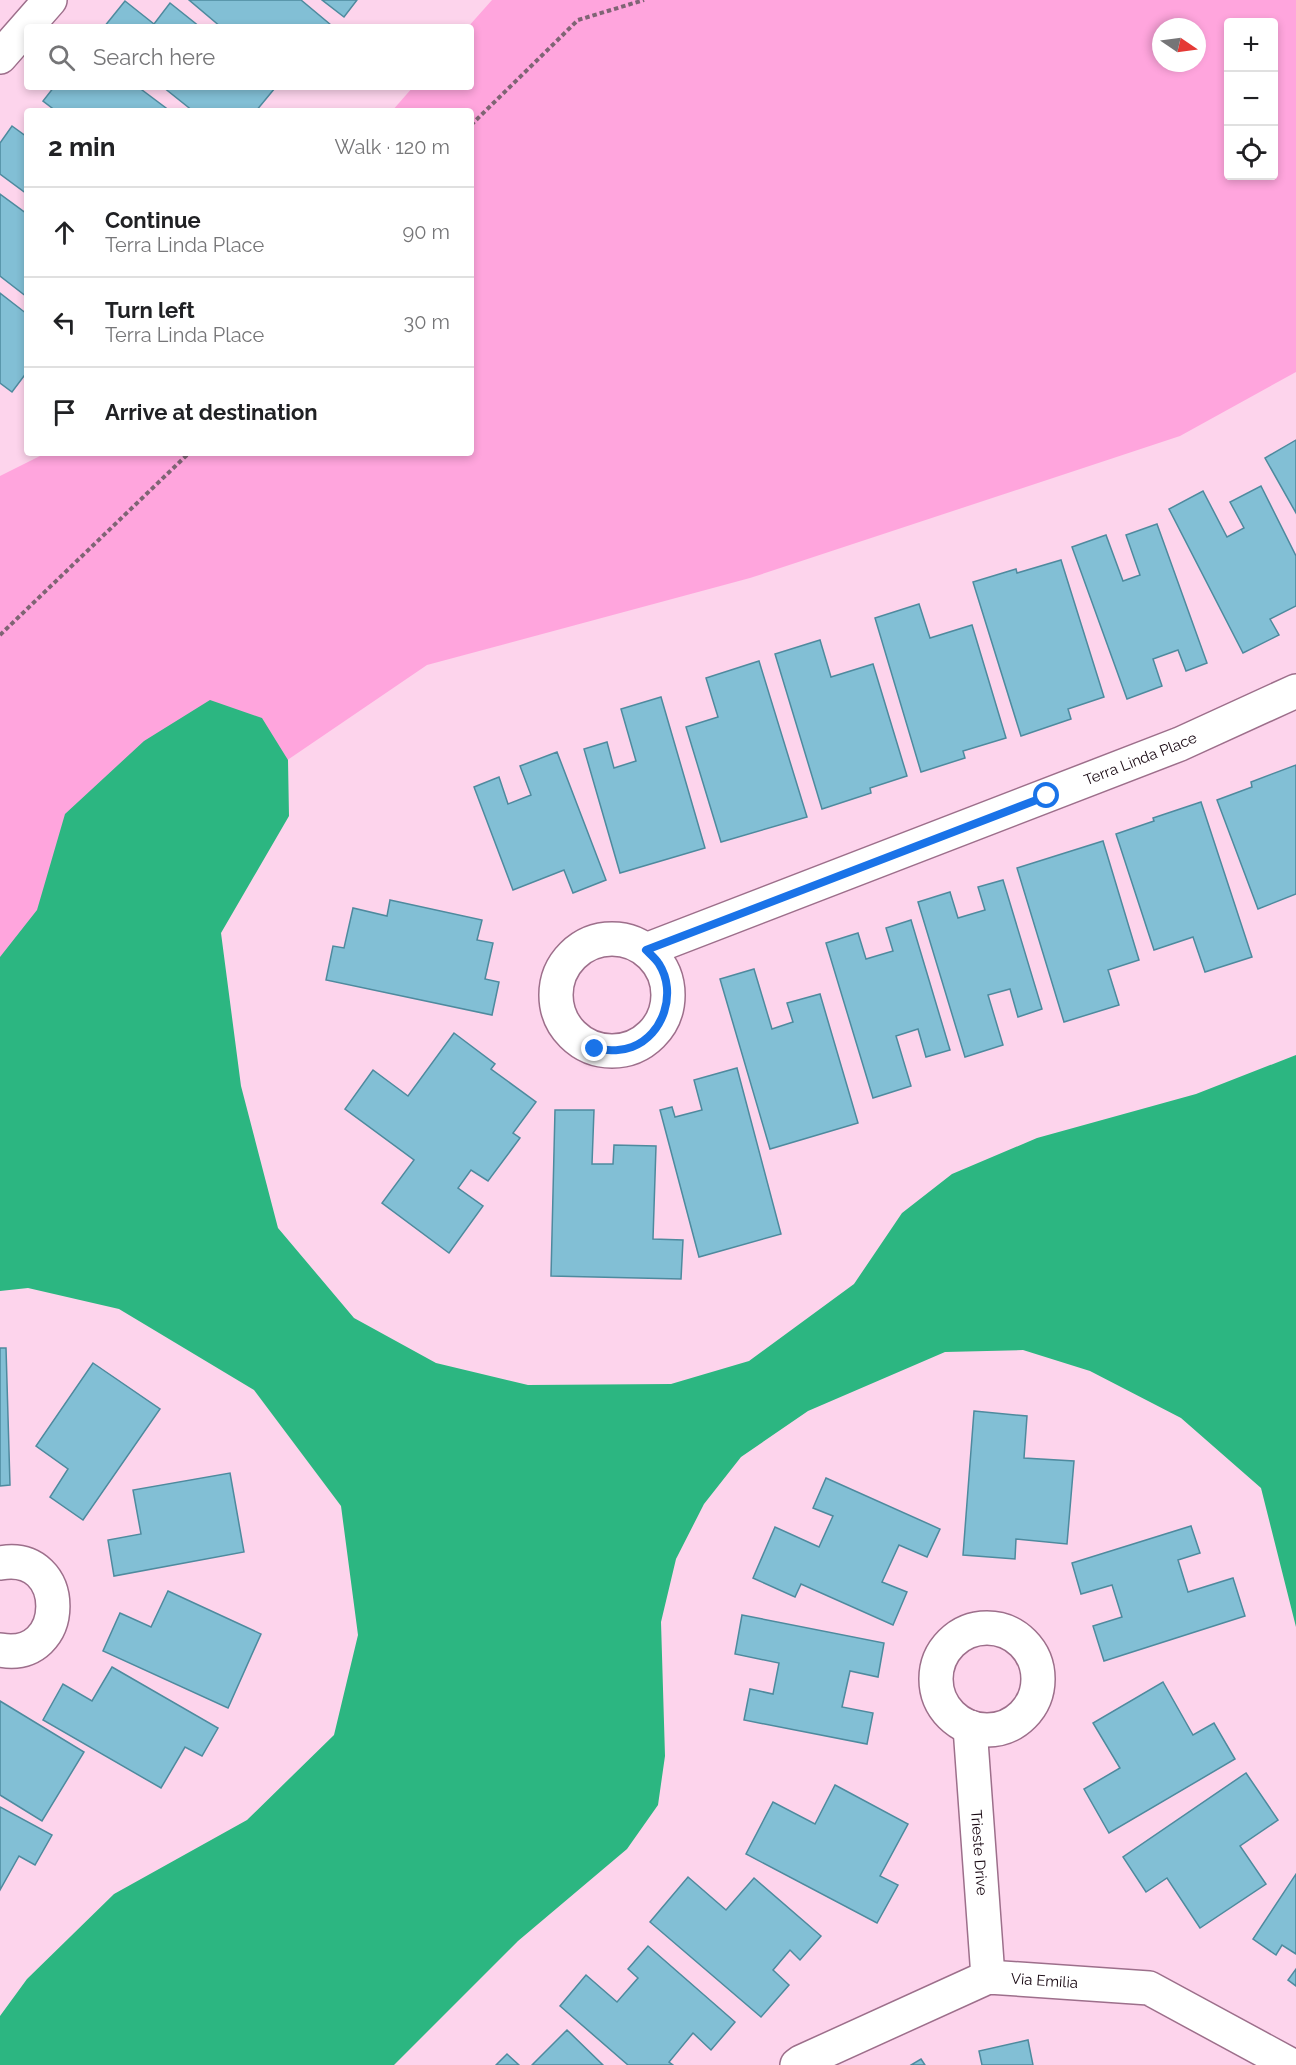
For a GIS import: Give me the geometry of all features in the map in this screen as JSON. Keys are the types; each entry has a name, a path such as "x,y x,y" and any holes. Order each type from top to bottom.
{"street":[{"path":"29,24 50,0"},
{"path":"0,57 24,30"},
{"name":"Terra Linda Place","path":"646,950 1180,744 1296,691"},
{"path":"0,1563 22,1563 34,1569 45,1579 54,1605 52,1620 44,1634 33,1645 18,1650 0,1650"},
{"name":"Trieste Drive","path":"970,1727 988,1977"},
{"name":"Via Emilia","path":"797,2065 988,1977 1149,1988 1292,2065"}],"path":[{"path":"474,122 578,20 644,0"},
{"path":"0,635 186,456"}],"shaded area":[{"path":"492,0 1296,0 1296,372 1180,436 750,578 427,665 214,810 0,1058 0,476 40,456 474,456 474,108 395,108 410,90 474,90 474,24 471,24"},
{"path":"210,700 262,718 288,760 289,816 221,933 241,1086 278,1228 354,1318 436,1363 528,1385 671,1384 749,1361 854,1284 902,1213 952,1174 1037,1138 1196,1094 1296,1055 1296,1627 1261,1488 1181,1418 1090,1371 1023,1350 945,1352 808,1411 741,1457 704,1504 676,1559 661,1622 665,1756 658,1805 627,1849 518,1941 394,2065 0,2065 0,2016 27,1979 114,1894 247,1820 334,1735 358,1635 341,1506 254,1390 119,1309 28,1288 0,1291 0,957 37,910 65,814 144,741"}],"building":[{"path":"189,0 301,0 330,24 217,24"},
{"path":"322,0 357,0 344,17"},
{"path":"125,1 154,24 106,24"},
{"path":"170,3 196,24 154,24"},
{"path":"52,90 142,90 166,108 52,108 43,101"},
{"path":"167,90 273,90 258,108 189,108"},
{"path":"12,126 24,135 24,192 0,174 0,143"},
{"path":"0,194 24,212 24,295 0,276"},
{"path":"0,293 24,312 24,376 12,392 0,383"},
{"path":"1296,440 1296,513 1265,458"},
{"path":"1261,486 1296,556 1296,606 1270,619 1279,635 1243,653 1169,509 1203,491 1227,537 1244,528 1230,502"},
{"path":"1157,524 1207,663 1186,671 1178,650 1153,659 1162,686 1127,699 1072,547 1106,535 1123,581 1140,575 1126,535"},
{"path":"1061,560 1104,697 1068,709 1071,719 1021,736 973,582 1016,569 1017,573"},
{"path":"919,604 930,638 972,625 1006,738 963,751 965,758 921,772 875,618"},
{"path":"820,640 831,677 873,664 907,776 870,788 871,793 822,809 775,654"},
{"path":"759,661 807,817 721,842 686,727 718,717 706,678"},
{"path":"661,697 705,848 620,873 584,749 607,742 614,768 636,761 621,709"},
{"path":"557,752 606,880 573,893 564,870 513,890 474,787 499,777 508,804 531,795 520,766"},
{"path":"1296,765 1296,894 1258,909 1217,800 1252,787 1251,782"},
{"path":"1201,802 1252,957 1205,972 1193,937 1154,950 1116,834 1154,821 1153,818"},
{"path":"1103,841 1139,960 1108,970 1119,1005 1064,1022 1017,868"},
{"path":"1003,880 1042,1009 1018,1017 1010,989 988,995 1003,1045 965,1057 918,902 950,892 958,918 985,910 978,887"},
{"path":"390,900 482,920 477,940 493,943 485,979 499,982 492,1015 326,980 333,946 344,948 353,908 387,916"},
{"path":"911,920 950,1050 926,1057 918,1029 896,1036 911,1086 873,1098 826,943 858,933 866,959 893,951 886,928"},
{"path":"754,969 772,1029 793,1022 787,1003 820,994 858,1123 770,1149 720,979"},
{"path":"454,1033 495,1064 491,1069 536,1102 513,1133 520,1138 488,1181 471,1170 458,1188 483,1206 449,1253 382,1203 414,1160 345,1109 373,1070 408,1096"},
{"path":"737,1068 781,1234 699,1257 660,1110 672,1107 675,1117 702,1110 694,1080"},
{"path":"555,1110 594,1110 592,1164 613,1164 614,1145 656,1146 653,1239 683,1240 681,1279 551,1276"},
{"path":"0,1348 6,1348 10,1485 0,1486"},
{"path":"93,1363 160,1409 83,1520 50,1497 68,1469 36,1446"},
{"path":"974,1411 1027,1416 1024,1458 1074,1461 1067,1544 1016,1539 1015,1559 963,1555"},
{"path":"230,1473 244,1552 114,1576 108,1540 141,1534 133,1490"},
{"path":"826,1478 940,1529 927,1557 899,1545 882,1582 907,1592 893,1625 801,1584 795,1597 753,1578 775,1527 819,1547 833,1516 813,1508"},
{"path":"1191,1526 1200,1553 1178,1560 1188,1592 1233,1578 1245,1616 1104,1661 1093,1626 1122,1617 1112,1585 1081,1594 1072,1563"},
{"path":"168,1591 261,1634 228,1708 103,1651 120,1613 151,1627"},
{"path":"742,1615 884,1643 878,1677 850,1671 842,1707 873,1713 867,1744 744,1720 750,1689 773,1694 779,1663 735,1654"},
{"path":"112,1667 218,1728 202,1756 185,1747 161,1788 43,1720 63,1684 92,1701"},
{"path":"1163,1682 1193,1735 1214,1723 1235,1759 1109,1833 1084,1789 1120,1768 1093,1723"},
{"path":"0,1701 84,1752 42,1821 0,1795"},
{"path":"1246,1773 1278,1820 1240,1846 1266,1884 1200,1928 1167,1878 1146,1892 1123,1857"},
{"path":"835,1785 908,1824 880,1876 898,1885 877,1923 746,1854 773,1802 815,1824"},
{"path":"0,1807 52,1835 35,1865 19,1856 0,1890"},
{"path":"1296,1874 1296,1954 1282,1945 1276,1955 1253,1939"},
{"path":"688,1877 726,1910 754,1878 821,1936 800,1960 790,1950 773,1970 789,1985 761,2017 650,1922"},
{"path":"648,1946 735,2022 711,2050 693,2033 669,2062 673,2065 628,2065 560,2006 586,1975 617,2002 638,1978 628,1969"},
{"path":"1296,1969 1296,1986 1288,1980"},
{"path":"567,2030 603,2065 532,2065"},
{"path":"1028,2040 1033,2065 982,2065 979,2051"},
{"path":"507,2054 519,2065 496,2065"},
{"path":"921,2059 925,2065 911,2065"}],"route":[{"path":"595,1049 614,1051 633,1047 650,1036 661,1021 668,1002 666,982 659,964 646,950 1047,796"}]}
